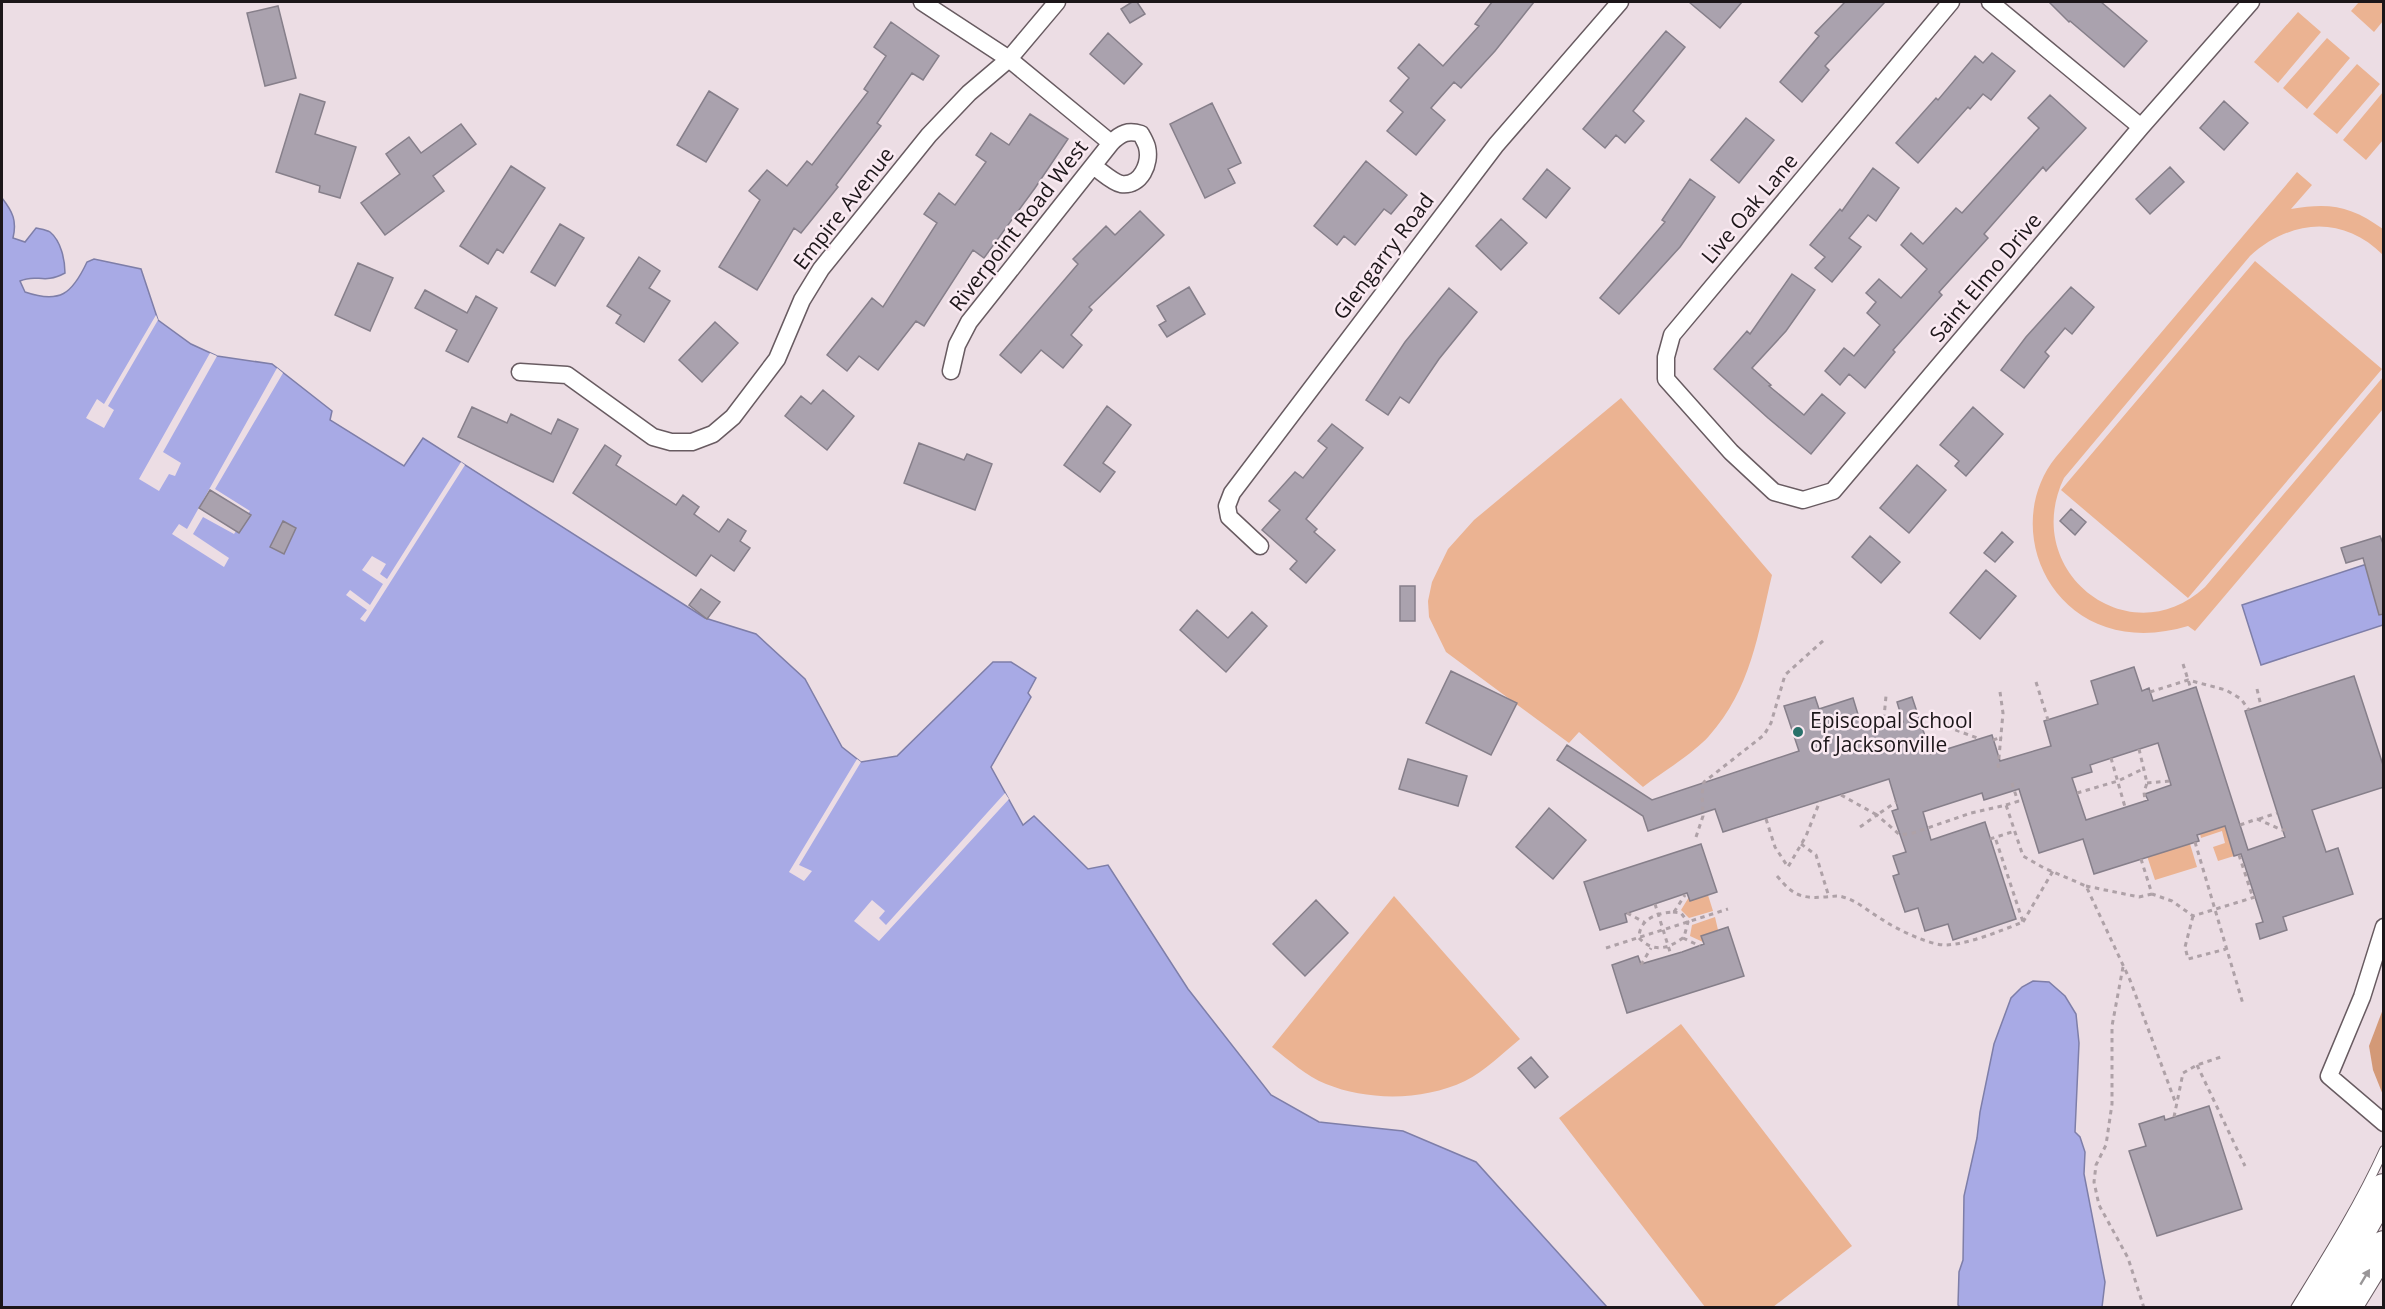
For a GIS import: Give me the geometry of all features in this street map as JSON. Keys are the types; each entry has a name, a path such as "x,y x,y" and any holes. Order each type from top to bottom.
{"highway":[{"path":"2314,1308 2384,1189"},
{"path":"2346,1308 2384,1246"}],"street":[{"path":"922,2 1009,59 1111,142 1124,132 1132,131 1141,134 1148,148 1148,165 1140,177 1132,183 1121,184 1093,166"},
{"name":"Empire Avenue","path":"520,372 567,375 653,437 671,442 692,442 713,434 733,417 777,359 802,300 820,269 929,135 969,93 1009,59 1057,2"},
{"name":"Glengarry Road","path":"1260,546 1229,517 1227,506 1232,492 1496,145 1620,2"},
{"name":"Live Oak Lane","path":"1731,452 1666,380 1666,357 1672,335 1951,2"},
{"path":"1989,2 2141,127"},
{"name":"Saint Elmo Drive","path":"1731,452 1774,492 1803,500 1833,491 2141,127 2251,2"},
{"name":"Riverpoint Road West","path":"951,371 957,345 969,322 1111,142"},
{"path":"2384,927 2362,997 2329,1076 2384,1123"}],"lane":[{"path":"2295,1308 2336,1240 2384,1150"}],"path":[{"path":"1696,837 1703,816 1704,782 1764,735 1771,723 1785,675 1824,640"},
{"path":"2183,664 2191,689"},
{"path":"2150,692 2188,680 2226,690 2241,699 2249,710"},
{"path":"2036,682 2048,720"},
{"path":"2257,689 2261,706"},
{"path":"1998,768 2003,713 2000,692"},
{"path":"1883,728 1886,696"},
{"path":"1920,723 1953,729 1980,739"},
{"path":"1993,740 2002,737"},
{"path":"2139,748 2147,783 2144,792 2145,801"},
{"path":"2111,758 2126,807"},
{"path":"2077,793 2118,780 2145,768"},
{"path":"2147,783 2170,782"},
{"path":"1841,795 1877,815 1900,835 1913,833 1971,813 2020,801 2012,783"},
{"path":"1766,819 1775,848 1788,867 1820,801"},
{"path":"1860,828 1896,802"},
{"path":"2006,805 2023,856 2085,886 2139,897 2152,894 2172,901 2193,916"},
{"path":"2240,825 2277,813"},
{"path":"2257,819 2282,830 2289,829"},
{"path":"2015,831 1993,838 2023,922"},
{"path":"2195,842 2243,1004"},
{"path":"1801,844 1816,855 1829,897"},
{"path":"2193,916 2254,897 2239,855"},
{"path":"2141,859 2152,894"},
{"path":"1777,876 1792,893 1812,898 1840,896 1866,908 1883,921 1902,930 1929,942 1945,945 1967,941 2023,922 2053,871"},
{"path":"2085,886 2123,966 2176,1104"},
{"path":"1674,912 1684,895"},
{"path":"1655,904 1671,955"},
{"path":"1606,948 1728,909"},
{"path":"1627,913 1644,922"},
{"path":"1639,938 1644,922 1658,914 1681,913 1688,922"},
{"path":"2193,916 2185,947 2188,959 2226,949"},
{"path":"1639,938 1651,947 1669,947 1683,938 1688,922"},
{"path":"1683,938 1700,946"},
{"path":"1641,964 1651,947"},
{"path":"2123,966 2112,1026 2112,1104 2106,1145 2096,1165 2094,1182 2099,1205 2128,1258 2145,1308"},
{"path":"2174,1117 2183,1073 2197,1065 2221,1057"},
{"path":"2197,1065 2246,1166"}],"shaded area":[{"path":"2359,2 2383,2 2383,21 2374,32 2351,11"},
{"path":"2298,12 2321,32 2278,83 2254,62"},
{"path":"2327,38 2350,58 2307,109 2283,88"},
{"path":"2357,64 2380,84 2337,134 2313,114"},
{"path":"2383,92 2383,140 2366,160 2343,140"},
{"path":"2297,172 2312,185 2291,209 2329,206 2361,215 2383,229 2383,255 2351,233 2334,228 2317,227 2300,229 2282,235 2250,256 2064,478 2054,513 2056,545 2069,572 2090,594 2116,608 2145,613 2176,606 2205,587 2383,377 2383,409 2195,631 2188,626 2147,633 2126,632 2106,627 2082,615 2062,598 2047,578 2037,554 2033,530 2034,504 2042,480 2056,457"},
{"path":"2255,261 2382,369 2188,598 2061,490"},
{"path":"1621,398 1772,575 1751,660 1735,699 1703,742 1643,787 1579,732 1569,743 1446,652 1429,617 1428,601 1432,582 1448,549 1474,520"},
{"path":"2223,821 2234,856 2218,861 2213,847 2225,843 2222,831 2201,838 2200,834"},
{"path":"2190,844 2197,867 2155,880 2147,856"},
{"path":"1708,895 1713,911 1689,918 1681,910 1689,897"},
{"path":"1394,896 1520,1039 1480,1072 1449,1088 1414,1095 1360,1094 1319,1081 1272,1047"},
{"path":"1715,917 1718,930 1702,936 1703,942 1690,936 1692,925"},
{"path":"2383,1009 2383,1095 2373,1070 2369,1046"},
{"path":"1681,1024 1852,1246 1773,1307 1705,1307 1559,1118"}],"water":[{"path":"2,198 13,217 15,227 13,238 25,242 36,228 50,232 57,240 63,257 65,273 46,279 31,278 20,281 25,292 47,297 63,294 76,282 87,262 94,259 141,269 158,320 191,344 217,356 272,364 332,411 330,420 404,466 423,438 705,618 756,634 805,679 842,747 861,762 897,756 993,662 1011,662 1036,678 1028,693 1031,697 991,767 1023,825 1034,816 1088,869 1108,865 1188,989 1271,1095 1319,1122 1403,1131 1476,1162 1607,1307 2,1307"},
{"path":"2373,562 2383,595 2383,625 2261,665 2242,605"},
{"path":"2033,981 2049,982 2065,996 2076,1014 2079,1043 2075,1132 2080,1137 2085,1152 2084,1174 2105,1282 2102,1307 1960,1307 1958,1305 1959,1272 1963,1260 1964,1196 1994,1044 2011,998 2022,987"}],"pier":[{"path":"156,315 158,320 108,406 114,410 104,428 86,418 97,399 104,404"},
{"path":"210,353 217,356 163,452 181,463 175,476 169,474 159,491 139,479"},
{"path":"277,368 283,373 215,489 250,511 234,534 203,517 193,534 229,558 224,567 172,534 179,524 187,529"},
{"path":"461,462 465,465 365,622 360,619 367,610 346,595 350,590 370,605 383,584 362,570 372,556 386,564 380,574 387,579"},
{"path":"857,759 861,762 799,865 812,871 804,881 789,872"},
{"path":"1005,793 1009,799 879,941 854,921 872,900 885,911 879,918 886,925"}],"building":[{"path":"1132,2 1137,2 1145,14 1130,23 1121,9"},
{"path":"1492,2 1534,2 1495,51 1461,88 1454,82 1431,108 1445,120 1416,155 1387,131 1403,112 1390,101 1409,78 1398,68 1419,44 1443,66 1479,26 1475,24"},
{"path":"1689,2 1742,2 1720,28"},
{"path":"1845,2 1885,2 1825,66 1829,70 1802,102 1780,82 1819,36 1815,33"},
{"path":"2049,2 2101,2 2147,41 2124,67 2069,22"},
{"path":"278,6 296,78 265,86 247,13"},
{"path":"891,22 939,56 923,80 912,73 877,123 881,126 836,185 838,187 801,233 794,228 757,290 719,267 760,200 749,191 767,170 787,186 807,161 812,165 868,92 864,89 886,56 874,47"},
{"path":"1666,31 1685,47 1633,111 1644,121 1625,143 1616,135 1605,148 1583,129"},
{"path":"1108,33 1142,64 1124,84 1090,54"},
{"path":"1992,53 2015,71 1991,100 1983,94 1970,109 1968,107 1918,163 1896,143 1936,98 1938,100 1975,56 1983,63"},
{"path":"709,91 738,109 706,162 677,145"},
{"path":"300,94 325,102 315,134 356,147 340,198 319,192 320,186 276,172"},
{"path":"2050,95 2086,128 2046,171 2043,167 1984,234 1988,238 1939,292 1942,295 1893,350 1895,352 1865,388 1849,374 1840,385 1825,371 1844,348 1854,356 1880,325 1867,313 1876,302 1866,293 1879,279 1901,298 1927,269 1901,245 1911,233 1923,244 1956,208 1962,213 2039,128 2028,118"},
{"path":"2224,101 2248,123 2224,150 2200,128"},
{"path":"1212,103 1241,163 1228,169 1235,183 1205,198 1170,124"},
{"path":"1030,114 1068,139 1035,188 984,258 973,250 924,326 916,321 878,370 859,356 847,371 827,355 872,298 883,307 937,223 924,214 939,193 955,205 986,162 976,155 991,133 1009,145"},
{"path":"1746,118 1774,140 1739,183 1711,160"},
{"path":"461,124 476,144 433,176 444,191 385,235 361,203 400,174 386,154 409,137 421,153"},
{"path":"1366,161 1407,195 1391,214 1384,209 1355,245 1344,236 1337,245 1314,226"},
{"path":"511,166 545,188 503,253 497,249 488,264 460,246"},
{"path":"2170,167 2184,182 2150,214 2136,199"},
{"path":"1873,168 1899,188 1876,221 1868,215 1849,238 1861,247 1832,282 1815,268 1825,257 1810,245 1840,209 1842,211"},
{"path":"1547,169 1570,188 1546,218 1523,199"},
{"path":"1690,179 1715,197 1680,247 1619,314 1600,298 1665,222 1662,220"},
{"path":"1140,211 1164,235 1089,307 1092,310 1071,335 1082,345 1063,368 1041,350 1021,373 1000,355 1078,264 1073,259 1106,226 1115,235"},
{"path":"1501,219 1527,243 1501,270 1476,246"},
{"path":"560,224 584,238 555,286 531,272"},
{"path":"639,257 660,271 649,288 670,301 644,342 616,323 621,315 607,306"},
{"path":"358,263 393,278 370,331 335,315"},
{"path":"1792,274 1815,290 1786,331 1752,368 1771,385 1769,386 1804,415 1822,394 1845,413 1811,454 1714,369 1747,331 1750,334"},
{"path":"1189,287 1205,314 1167,337 1159,325 1166,321 1157,306"},
{"path":"2071,287 2094,307 2072,334 2065,328 2045,352 2049,356 2024,388 2001,370 2026,337"},
{"path":"1449,288 1477,312 1439,359 1409,403 1400,397 1388,415 1366,400 1405,342"},
{"path":"425,290 467,313 476,296 497,308 468,362 446,351 457,330 415,308"},
{"path":"715,322 738,343 702,382 679,360"},
{"path":"823,390 854,416 827,450 785,416 801,396 811,404"},
{"path":"1107,406 1131,425 1103,463 1115,472 1100,492 1064,465"},
{"path":"472,407 507,423 511,414 551,434 558,419 578,429 553,482 458,437"},
{"path":"1973,407 2003,434 1966,476 1955,466 1959,461 1940,445"},
{"path":"1332,424 1363,448 1306,519 1317,529 1314,532 1335,550 1306,583 1290,569 1297,561 1262,530 1280,510 1269,501 1295,472 1303,478 1327,448 1318,441"},
{"path":"919,443 964,460 967,454 992,464 975,510 904,483"},
{"path":"605,445 621,456 616,465 676,505 683,495 699,507 694,514 719,532 728,519 746,531 740,541 750,548 734,571 711,555 696,576 573,493"},
{"path":"1917,465 1946,490 1909,533 1880,508"},
{"path":"210,490 251,515 239,533 199,508"},
{"path":"2071,509 2086,522 2075,535 2060,521"},
{"path":"283,521 296,528 284,554 270,547"},
{"path":"2002,532 2013,542 1995,562 1984,553"},
{"path":"1870,536 1900,562 1881,583 1852,557"},
{"path":"2380,536 2384,546 2384,614 2379,615 2363,558 2346,563 2341,548"},
{"path":"1986,570 2016,596 1980,639 1950,613"},
{"path":"1400,586 1415,586 1415,621 1400,621"},
{"path":"701,589 720,602 707,619 689,605"},
{"path":"1197,610 1228,638 1252,612 1267,626 1226,672 1180,630"},
{"path":"2134,667 2142,691 2149,688 2153,701 2196,687 2248,850 2285,837 2245,711 2354,676 2384,768 2384,787 2312,810 2326,852 2338,848 2353,894 2283,917 2287,930 2260,939 2256,924 2263,922 2241,854 2234,856 2225,826 2197,835 2199,841 2094,874 2083,839 2039,853 2019,789 1984,800 1982,793 1923,812 1931,840 1985,822 2016,919 1953,940 1948,924 1925,931 1918,908 1905,912 1893,876 1899,874 1893,856 1906,852 1892,811 1898,809 1889,779 1723,832 1715,809 1648,831 1643,816 1557,760 1567,745 1652,800 1799,751 1784,706 1815,697 1819,709 1853,698 1860,721 1876,730 1903,722 1897,702 1912,697 1931,754 1992,735 2000,761 2051,746 2044,721 2098,704 2091,681","holes":["2158,743 2171,785 2145,794 2148,800 2086,820 2072,778 2092,772 2090,765"]},
{"path":"1451,671 1517,703 1491,755 1426,723"},
{"path":"1408,759 1467,776 1458,806 1399,789"},
{"path":"1549,808 1586,840 1553,879 1516,847"},
{"path":"1701,844 1717,892 1690,901 1687,893 1625,914 1627,922 1600,930 1584,882"},
{"path":"1316,900 1348,933 1305,976 1273,944"},
{"path":"1728,927 1744,976 1627,1013 1612,965 1638,956 1641,964 1682,952 1704,944 1701,936"},
{"path":"1531,1057 1548,1077 1535,1088 1518,1068"},
{"path":"2209,1106 2242,1209 2157,1236 2129,1151 2146,1146 2139,1124 2164,1116 2165,1120"}],"place":[{"name":"Episcopal School of Jacksonville","path":"1798,732"}]}
